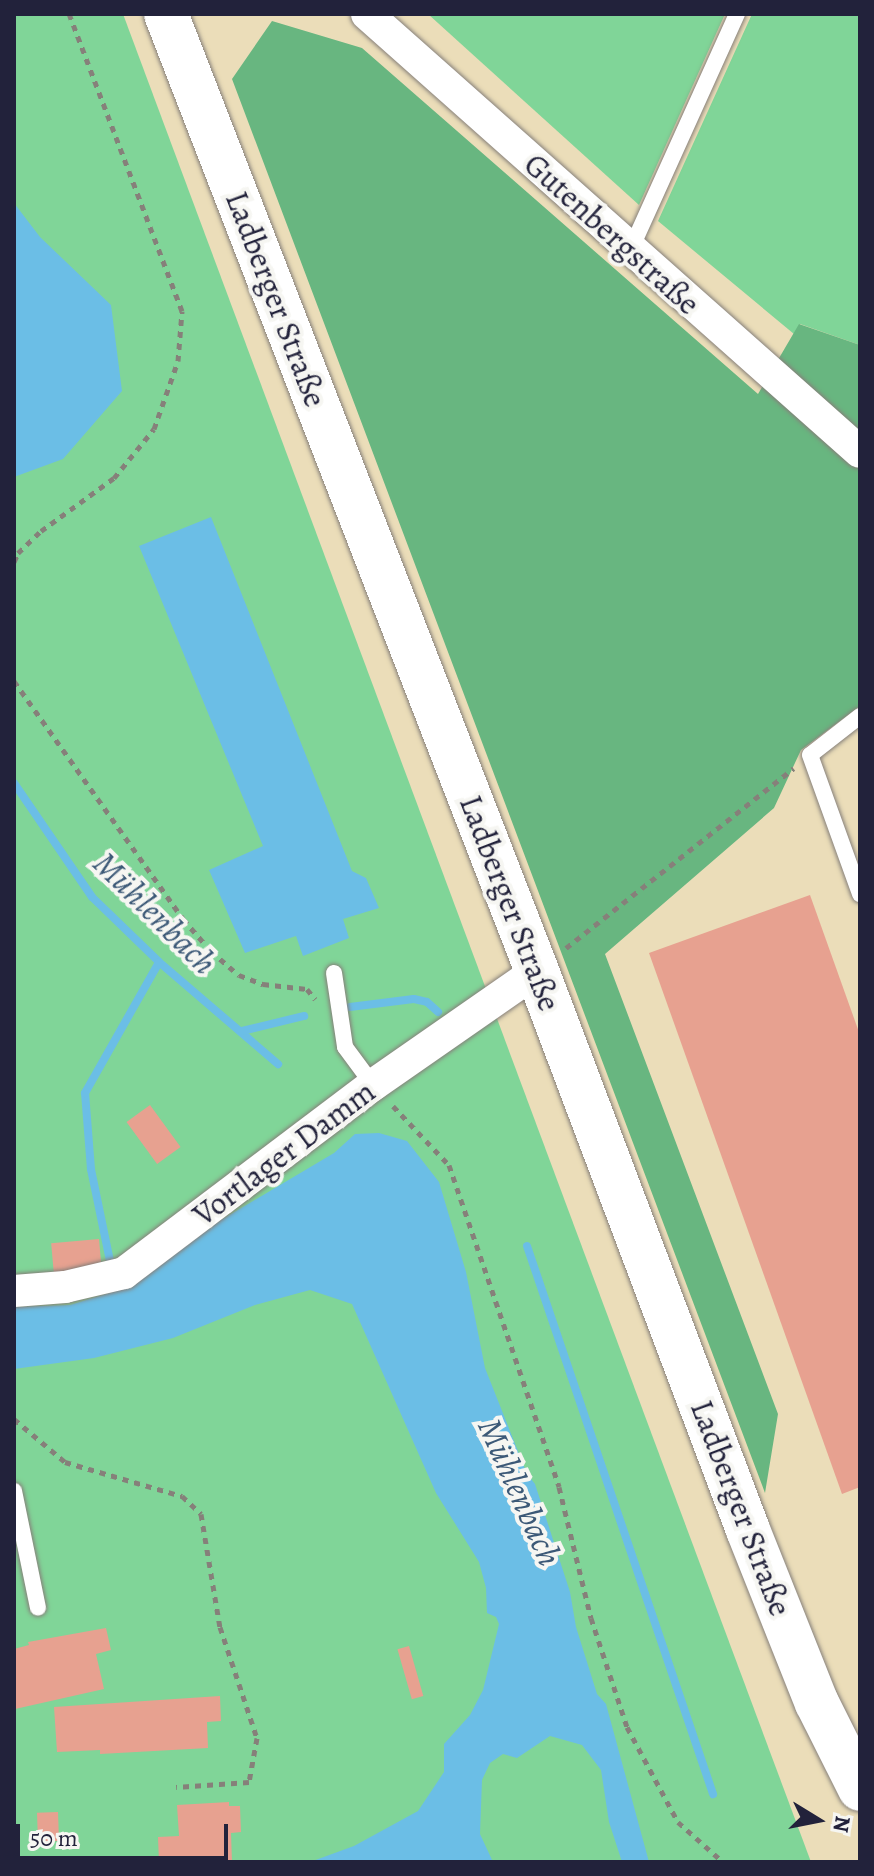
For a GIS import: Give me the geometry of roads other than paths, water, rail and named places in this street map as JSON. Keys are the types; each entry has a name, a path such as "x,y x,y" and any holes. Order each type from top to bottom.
{"main road":[{"name":"Ladberger Straße","path":"166,14 817,1703 860,1789"},
{"path":"817,1703 860,1714"}],"street":[{"name":"Gutenbergstraße","path":"367,14 630,251 860,452"},
{"name":"Vortlager Damm","path":"14,1291 65,1287 124,1273 373,1085 537,971"}],"lane":[{"path":"630,251 737,14"},
{"path":"860,716 810,755 860,894"},
{"path":"334,973 345,1047 373,1085"},
{"path":"14,1491 38,1608"}],"water":[{"path":"14,203 40,237 111,305 122,391 63,459 14,477"},
{"path":"211,517 352,871 366,878 379,908 343,919 349,938 303,956 296,936 245,953 209,870 263,846 139,546"},
{"path":"379,1133 407,1141 439,1182 466,1272 485,1368 527,1474 535,1484 570,1592 576,1627 597,1694 606,1704 649,1862 622,1862 609,1822 601,1770 582,1745 550,1736 517,1758 503,1754 490,1763 482,1780 480,1834 493,1862 310,1862 354,1846 418,1811 444,1772 444,1744 470,1715 483,1690 499,1624 496,1617 487,1613 486,1588 479,1562 436,1493 352,1304 310,1290 255,1305 173,1338 94,1358 14,1369 14,1307 70,1305 129,1287 221,1220 334,1153 355,1134"}],"waterway":[{"name":"Mühlenbach","path":"14,783 92,897 159,962 278,1064"},
{"path":"110,1261 91,1169 85,1093 159,962"},
{"path":"350,1007 414,999 427,1002 438,1012"},
{"path":"242,1031 304,1016"},
{"path":"527,1246 713,1794"}]}
